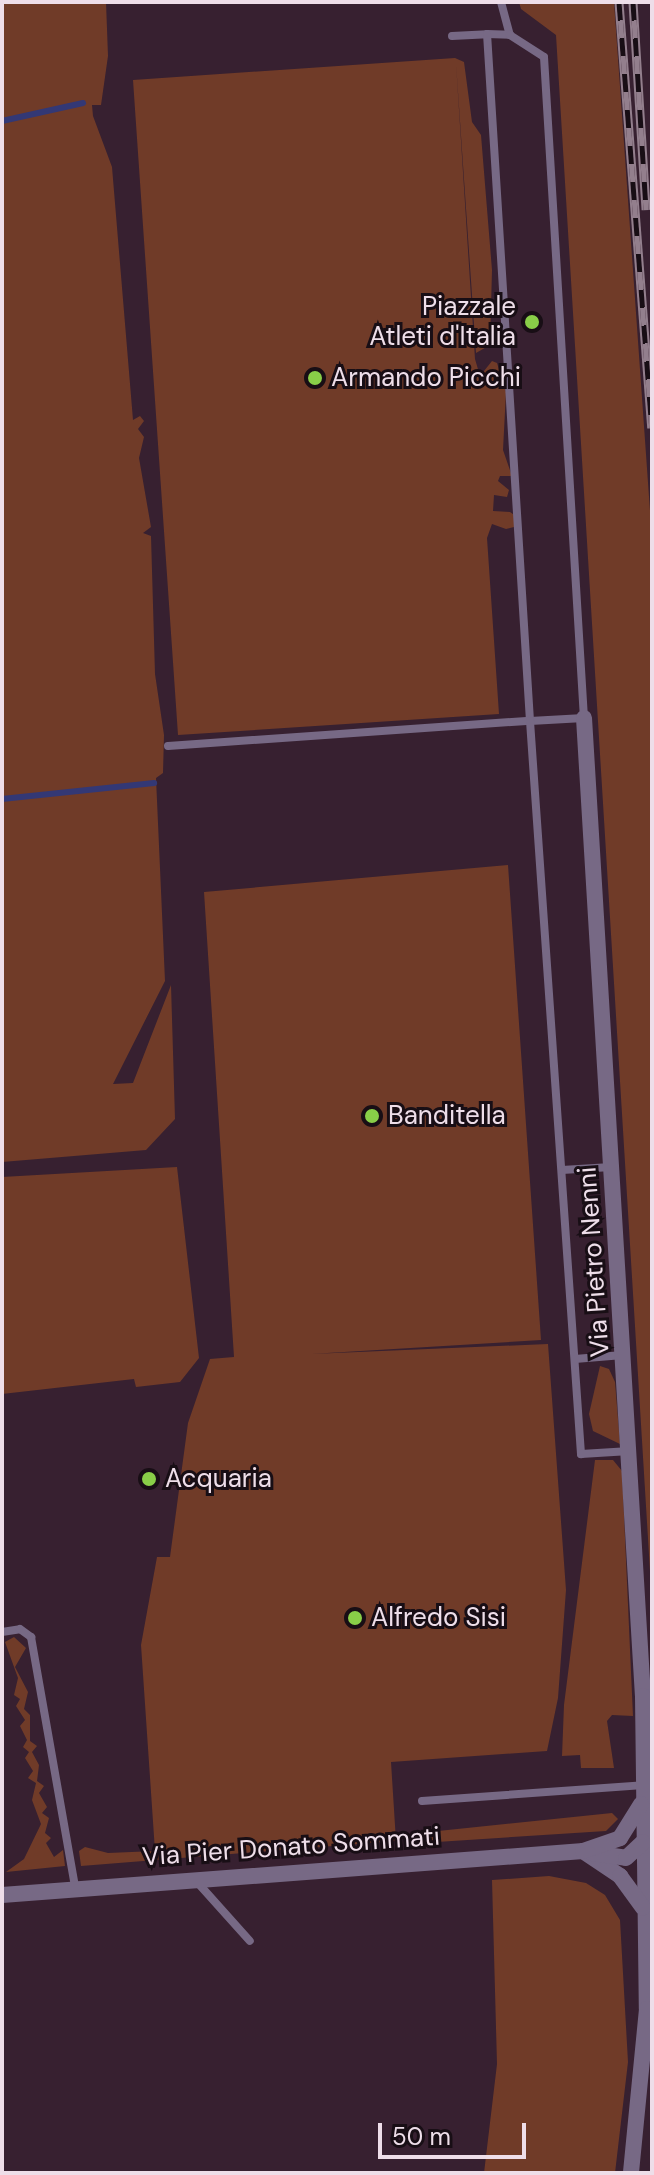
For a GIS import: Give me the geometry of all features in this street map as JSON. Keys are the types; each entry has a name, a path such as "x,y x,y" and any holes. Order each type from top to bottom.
{"street":[{"name":"Via Pietro Nenni","path":"584,718 642,1653 646,2031 631,2173"},
{"name":"Via Pietro Nenni","path":"583,1851 620,1838 642,1803"},
{"path":"583,1851 626,1858 643,1842"},
{"name":"Via Pier Donato Sommati","path":"2,1895 75,1886 583,1851"},
{"path":"583,1851 620,1876 643,1908"}],"lane":[{"path":"501,2 510,35"},
{"path":"487,34 530,721 581,1454 630,1451"},
{"path":"168,746 584,718 544,57 510,35 452,36"},
{"path":"562,1170 612,1167"},
{"path":"575,1359 624,1355"},
{"path":"2,1632 20,1629 31,1637 75,1886"},
{"path":"422,1801 643,1785"},
{"path":"194,1879 250,1941"}],"shaded area":[{"path":"2,2 106,2 108,56 101,105 92,105 93,116 112,167 133,420 140,416 144,421 138,429 144,437 139,458 151,527 143,533 151,536 155,674 164,735 163,773 156,778 165,981 113,1084 133,1083 171,985 175,1119 146,1150 2,1162"},
{"path":"519,2 614,2 652,539 652,1604 556,35 521,9"},
{"name":"Armando Picchi","path":"455,58 464,62 472,122 481,135 492,270 490,345 476,353 456,63 475,359 480,376 492,361 497,363 506,392 503,450 512,476 500,476 498,481 509,490 507,497 494,495 493,511 510,512 520,519 518,526 506,529 492,524 487,538 499,714 178,735 133,80"},
{"path":"508,865 541,1340 311,1354 548,1344 566,1590 558,1698 547,1751 391,1762 396,1841 81,1866 79,1851 85,1847 108,1853 155,1851 141,1645 157,1557 170,1557 188,1423 210,1359 234,1357 204,892"},
{"path":"177,1167 199,1358 180,1382 136,1387 134,1379 2,1394 2,1177"},
{"path":"600,1366 609,1369 615,1382 620,1444 593,1431 589,1414"},
{"path":"595,1460 613,1460 622,1471 633,1716 612,1715 607,1721 614,1768 581,1768 580,1755 562,1756 564,1705"},
{"path":"14,1637 26,1648 15,1667 28,1692 24,1709 30,1715 30,1741 37,1746 32,1752 39,1765 37,1781 44,1786 39,1793 47,1807 42,1813 49,1818 45,1833 51,1838 46,1843 54,1857 63,1850 65,1866 6,1872 24,1859 41,1824 32,1800 36,1783 28,1778 33,1771 25,1758 29,1752 23,1747 27,1740 20,1726 25,1720 16,1706 20,1699 14,1695 18,1678 5,1642"},
{"path":"612,1813 618,1819 606,1831 406,1844 407,1838 419,1833"},
{"path":"549,1876 586,1883 605,1895 620,1920 628,2062 615,2173 484,2173 497,2064 492,1880"}],"waterway":[{"path":"2,121 83,103"},
{"path":"2,799 154,783"}],"railway":[{"path":"619,2 652,428"},
{"path":"633,2 646,210"}],"place":[{"name":"Piazzale Atleti d'Italia","path":"532,322"},
{"name":"Armando Picchi","path":"315,378"},
{"name":"Banditella","path":"372,1116"},
{"name":"Acquaria","path":"149,1479"},
{"name":"Alfredo Sisi","path":"355,1618"}]}
